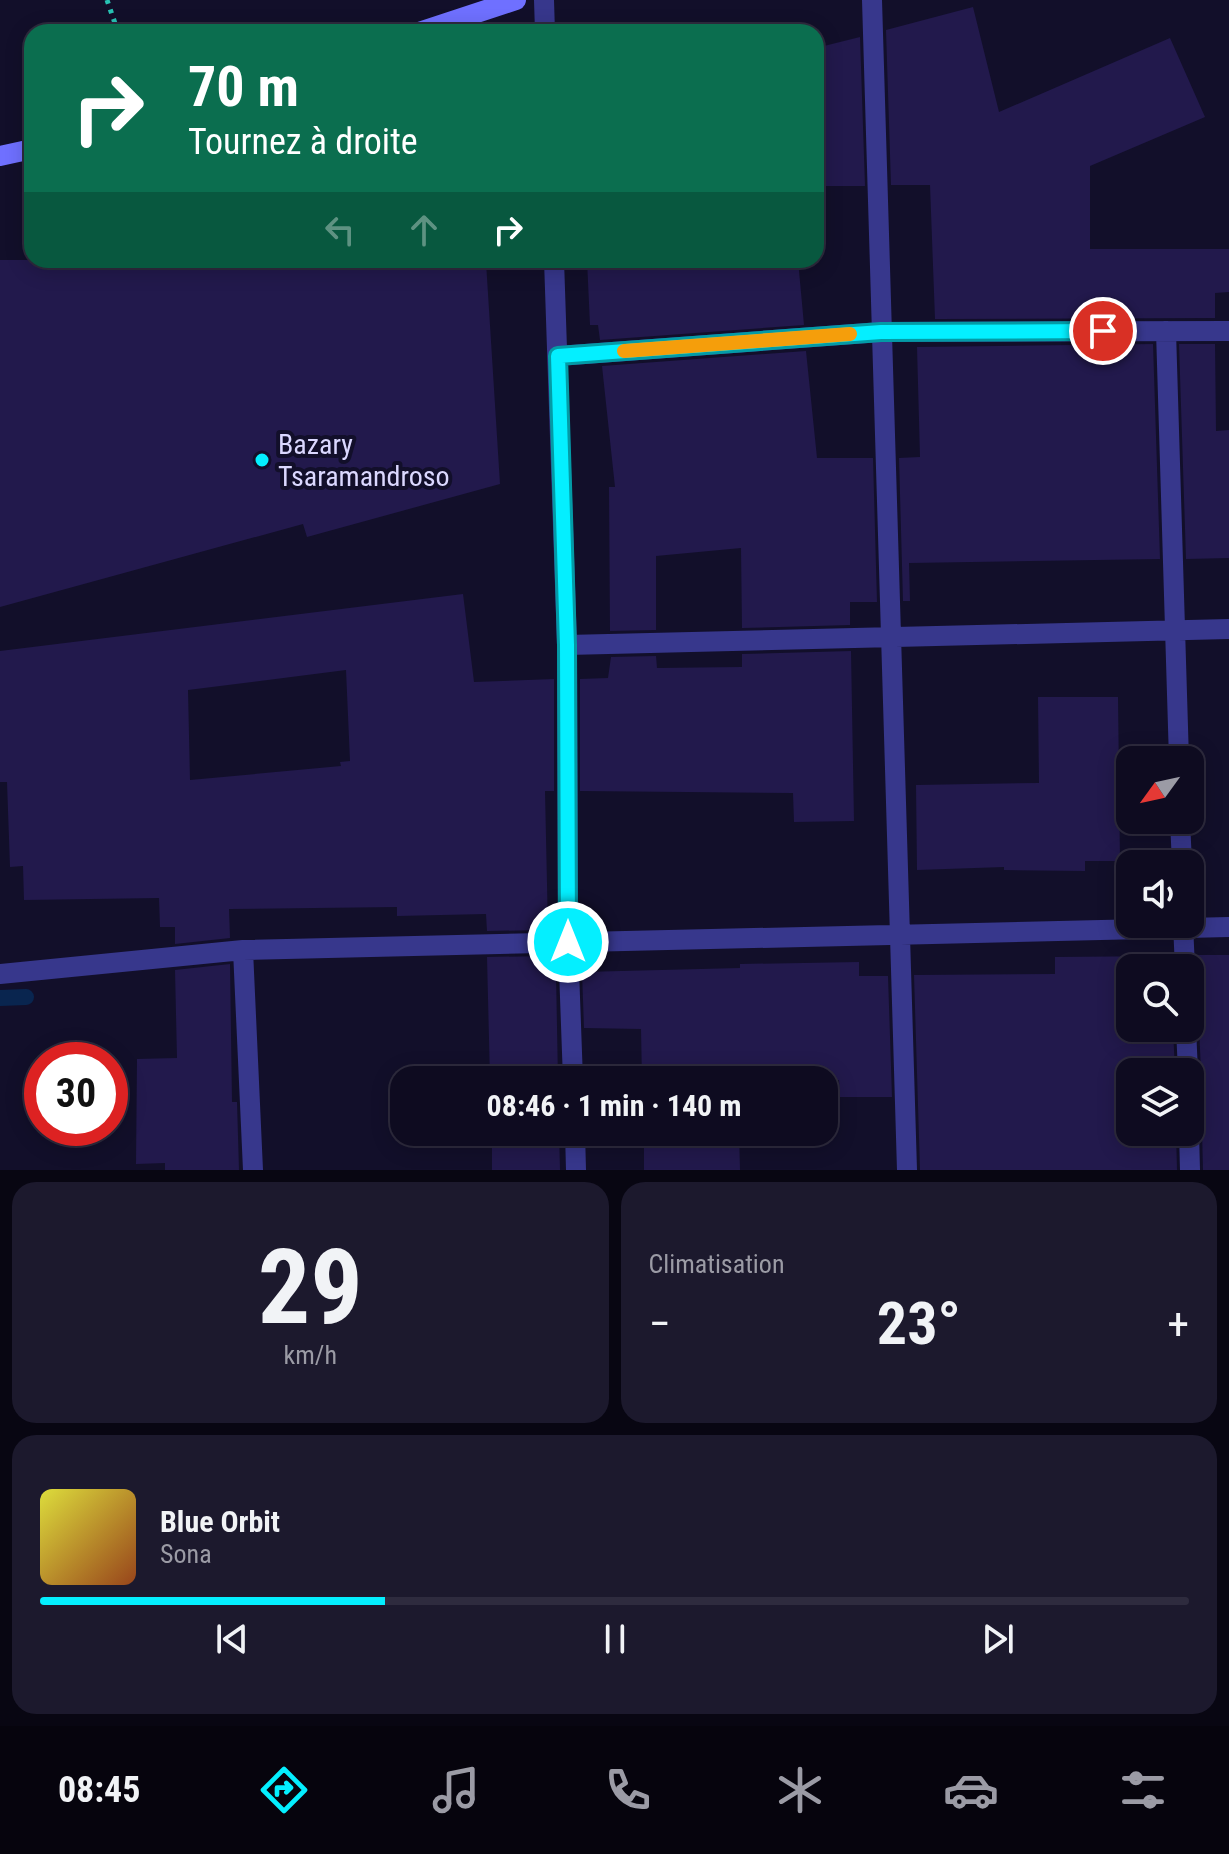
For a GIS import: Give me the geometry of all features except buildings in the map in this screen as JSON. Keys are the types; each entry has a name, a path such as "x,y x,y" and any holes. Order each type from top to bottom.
{"main road":[{"path":"443,24 516,0"},
{"path":"0,156 24,151"}],"street":[{"path":"544,0 545,24"},
{"path":"872,0 907,1170"},
{"path":"554,268 567,645 568,942 572,1066"},
{"path":"1166,331 1179,746"},
{"path":"558,356 881,332 1229,331"},
{"path":"567,645 1229,629"},
{"path":"1204,927 1229,927"},
{"path":"0,974 243,950 1116,929"},
{"path":"243,950 253,1170"},
{"path":"575,1146 576,1170"},
{"path":"1189,1146 1190,1170"}],"path":[{"path":"107,0 115,24"}],"waterway":[{"path":"0,998 26,997"}],"slow traffic":[{"path":"624,351 850,334"}],"place":[{"name":"Bazary Tsaramandroso","path":"262,460"}],"route":[{"path":"568,942 567,645 558,356 881,332 1103,331"}]}
